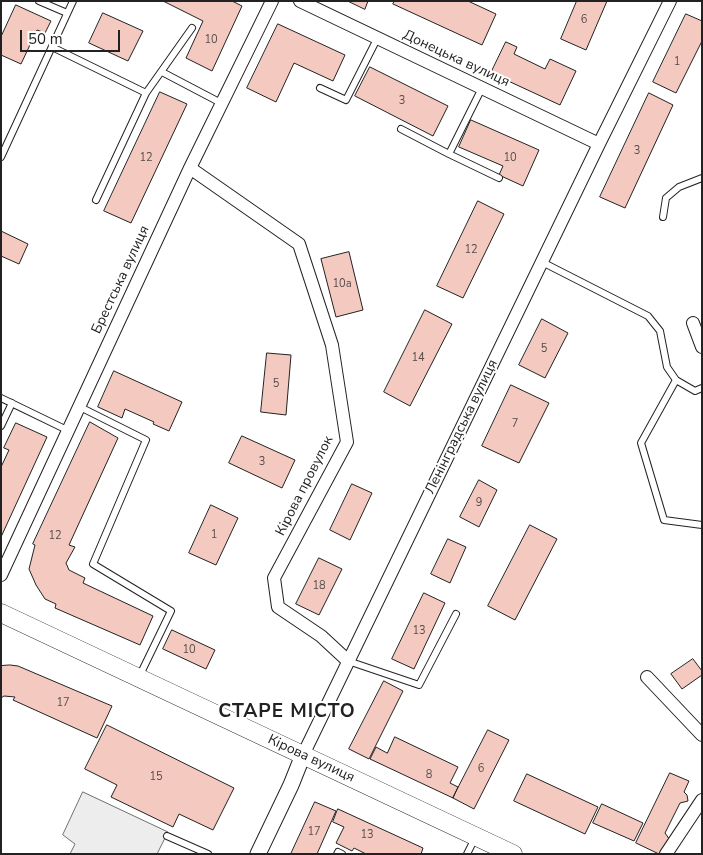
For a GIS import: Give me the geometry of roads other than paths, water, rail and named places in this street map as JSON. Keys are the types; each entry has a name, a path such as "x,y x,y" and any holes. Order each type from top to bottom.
{"main road":[{"name":"Кірова вулиця","path":"1,613 513,854"}],"street":[{"name":"Брестська вулиця","path":"1,574 190,168 272,1"},
{"name":"Донецька вулиця","path":"300,1 599,144"},
{"name":"Ленінградська вулиця","path":"258,854 348,661 670,1"},
{"name":"Кірова провулок","path":"190,168 299,244 332,345 347,442 274,578 278,607 321,636 348,661"},
{"path":"693,323 702,347"},
{"path":"647,677 702,735"},
{"path":"666,854 702,800"}],"lane":[{"path":"39,1 67,14"},
{"path":"1,157 73,1"},
{"path":"96,200 146,93 192,28"},
{"path":"320,88 346,100 377,39"},
{"path":"52,47 146,93"},
{"path":"162,72 221,103"},
{"path":"448,154 482,88"},
{"path":"401,128 448,154 500,178"},
{"path":"663,216 666,198 679,187 702,178"},
{"path":"542,262 648,316 660,331 668,367 676,380 694,391 702,388"},
{"path":"676,380 641,444 664,520 702,526"},
{"path":"1,398 67,430"},
{"path":"1,426 12,403"},
{"path":"78,406 146,440 93,564 171,611 139,677"},
{"path":"348,661 419,685 456,614"},
{"path":"167,836 208,854"},
{"path":"467,854 476,837"},
{"path":"338,854 338,852 342,854"}],"district":[{"name":"СТАРЕ МІСТО","path":"287,712"}]}
